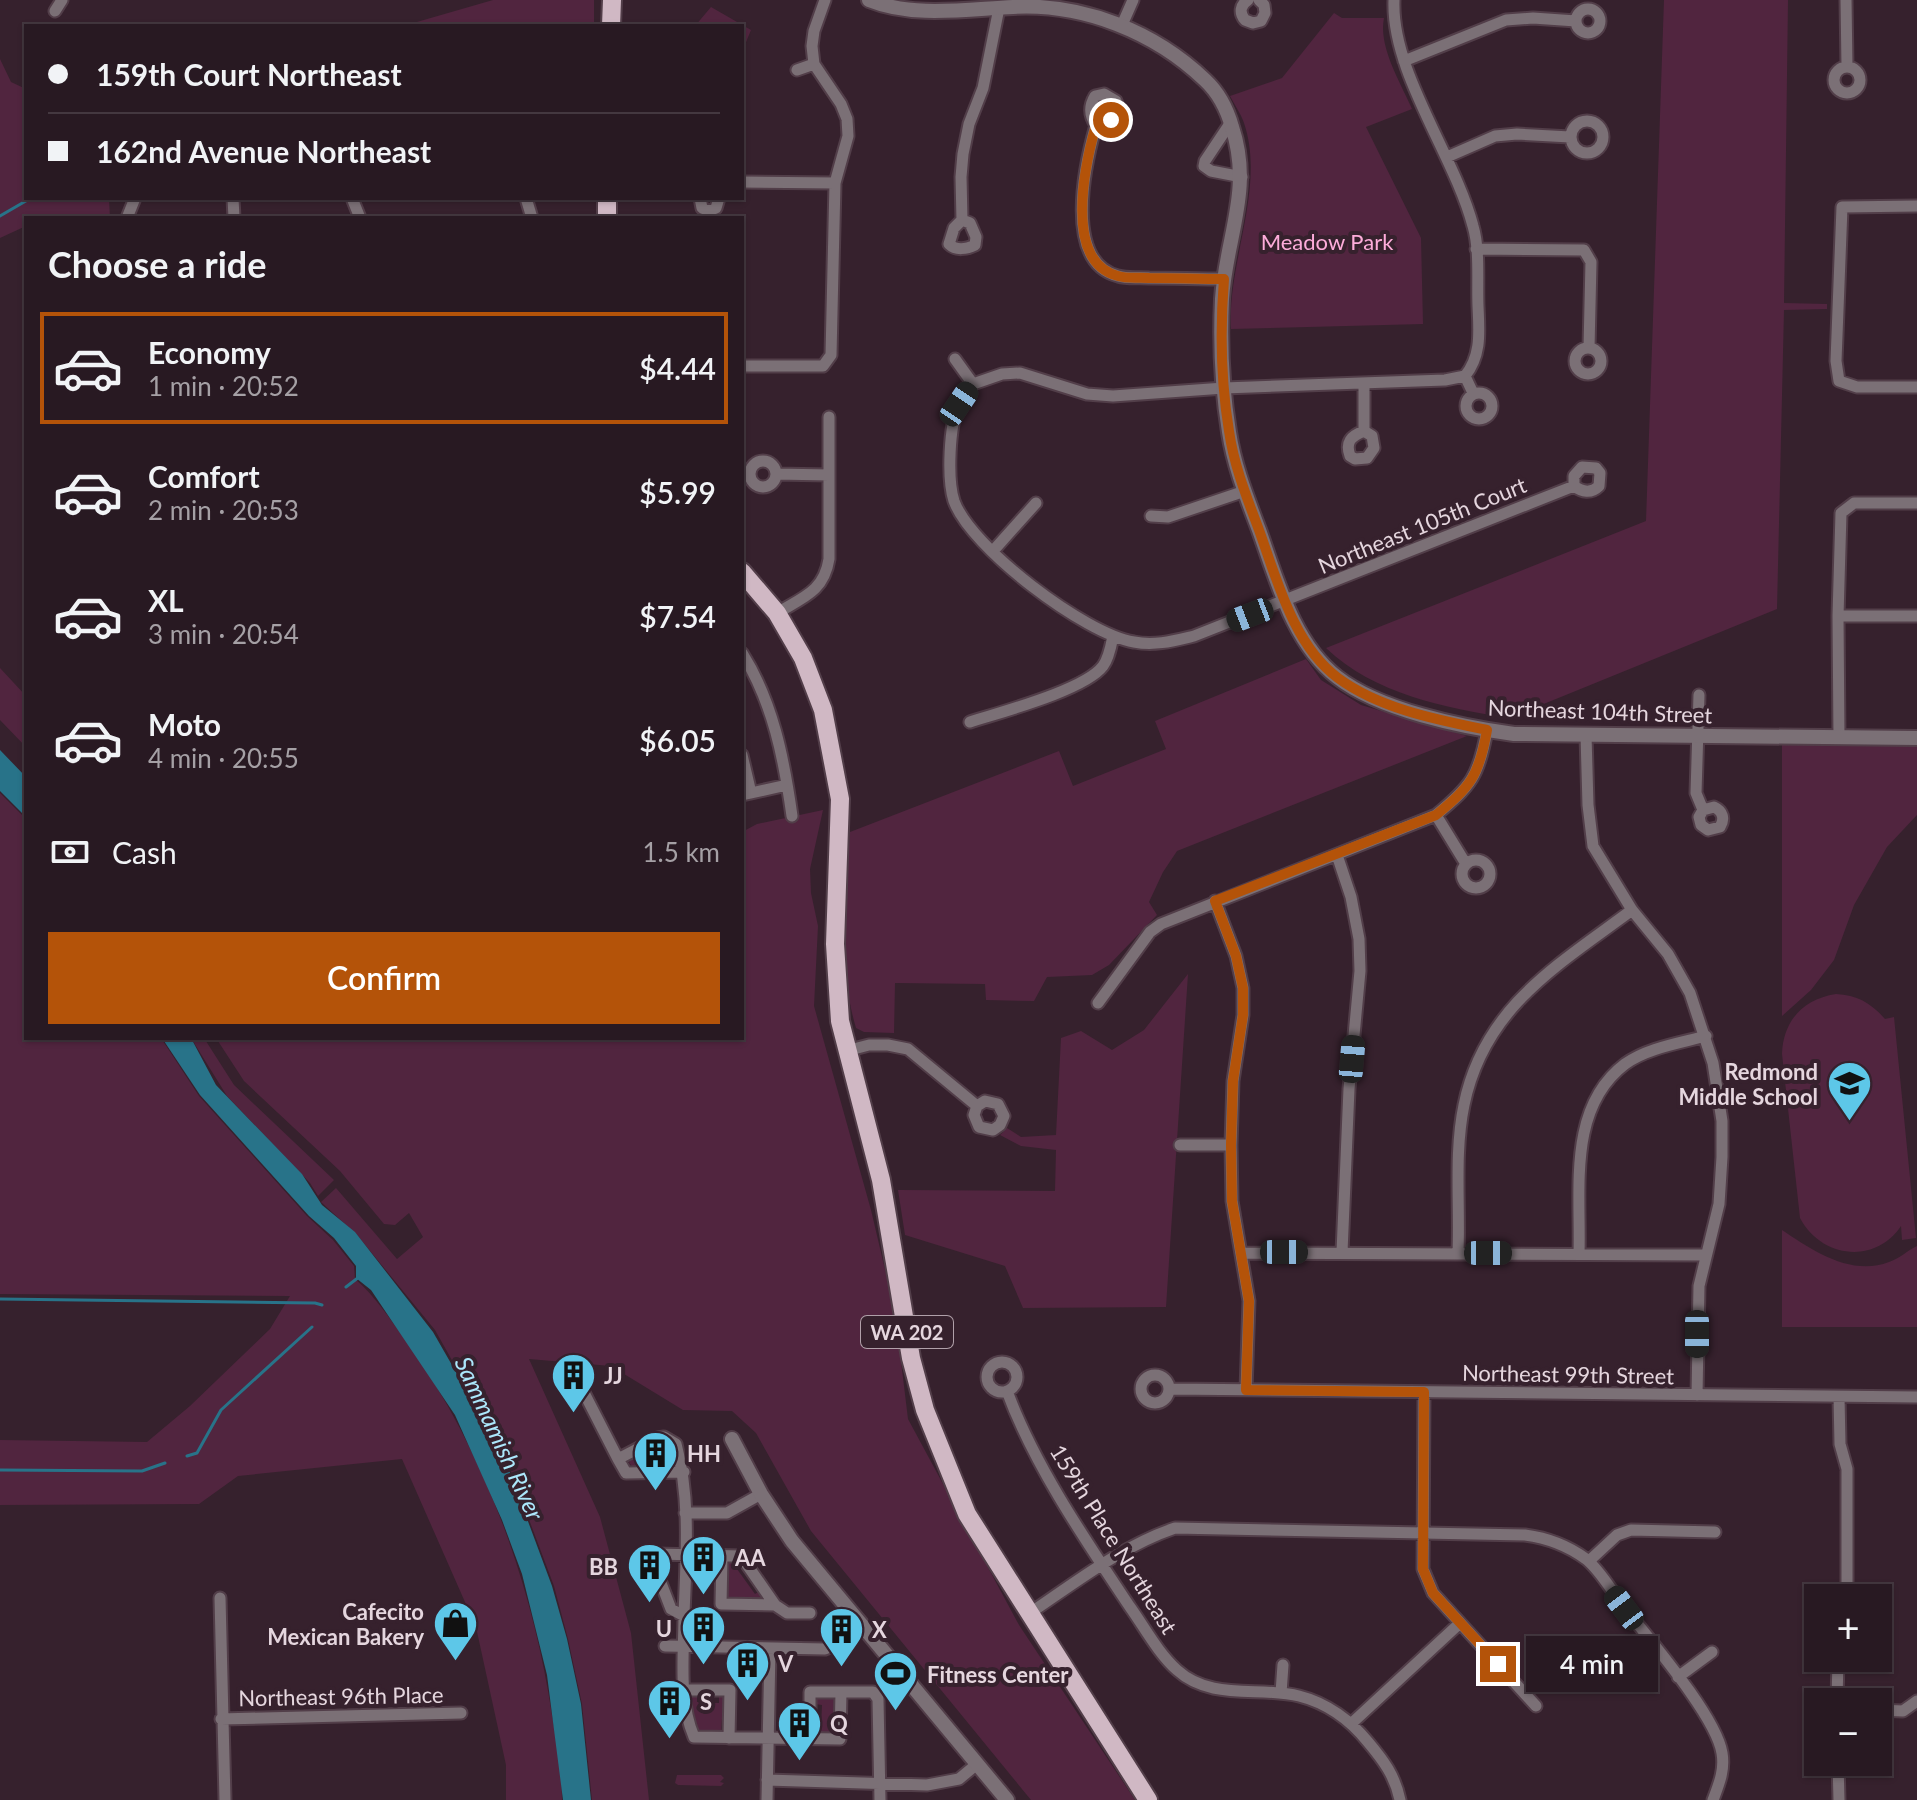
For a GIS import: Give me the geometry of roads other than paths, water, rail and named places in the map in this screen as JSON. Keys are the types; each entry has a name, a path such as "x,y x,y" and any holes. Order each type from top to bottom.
{"main road":[{"path":"611,24 612,0"},
{"name":"WA 202","path":"744,574 777,613 815,683 836,776 840,799 840,840 835,971 846,1051 881,1180 911,1358 925,1410 967,1514 1148,1800"}],"street":[{"path":"744,366 808,368 823,366 829,359 835,183 848,136 847,119 841,104 814,64 814,31 825,0"},
{"name":"Northeast 104th Street","path":"869,0 925,11 999,8 1017,3 1122,25 1162,47 1206,81 1223,103 1238,144 1242,177 1224,279 1224,388 1228,430 1235,462 1286,601 1305,641 1320,662 1338,678 1390,705 1514,734 1917,738"},
{"path":"1122,25 1133,0"},
{"path":"1248,0 1243,4 1241,13 1245,20 1253,23 1261,21 1265,13 1261,1"},
{"path":"955,359 973,384 1002,374 1020,373 1087,394 1113,396 1224,388 1445,380 1465,376 1476,363 1479,339 1474,228 1447,157 1404,61 1395,33 1394,0"},
{"path":"1846,0 1847,66"},
{"path":"962,220 963,154 969,124 986,76 999,8"},
{"path":"1404,61 1506,20 1576,21"},
{"path":"797,70 814,64"},
{"path":"1231,122 1204,166 1206,170 1242,177"},
{"path":"1096,125 1082,208 1084,235 1093,259 1103,271 1120,277 1224,279"},
{"path":"1447,157 1495,136 1570,137"},
{"path":"744,182 835,183"},
{"path":"700,200 702,208 709,211 716,208 718,200"},
{"path":"1917,206 1842,207 1837,307 1839,381 1857,387 1917,387"},
{"path":"1476,249 1576,248 1588,254 1591,262 1589,348"},
{"path":"1465,376 1473,393"},
{"path":"1364,383 1364,431"},
{"name":"Northeast 105th Court","path":"973,384 959,404 952,426 951,489 955,504 967,523 1012,571 1041,594 1113,636 1157,645 1194,636 1286,601 1574,486"},
{"path":"777,613 814,591 823,582 829,559 829,417"},
{"path":"776,474 829,475"},
{"path":"1151,516 1168,517 1245,491"},
{"path":"1839,738 1841,513 1846,507 1864,502 1917,503"},
{"path":"993,551 1036,503"},
{"path":"1838,616 1917,616"},
{"path":"970,722 1075,686 1093,676 1104,664 1113,636"},
{"path":"744,657 767,702 792,816"},
{"path":"1699,695 1696,793 1703,810"},
{"path":"1098,1003 1150,932 1161,924 1436,815 1465,791 1476,772 1487,730"},
{"path":"1586,735 1588,805 1593,846 1632,910 1668,954 1690,993 1706,1036 1722,1121 1719,1204 1705,1255 1697,1310 1697,1395"},
{"path":"746,794 787,785"},
{"path":"1436,815 1466,864"},
{"path":"1337,855 1359,939 1360,971 1349,1089 1342,1252"},
{"path":"1215,901 1236,956 1243,988 1243,1015 1233,1081 1231,1145 1232,1201 1249,1301 1246,1390"},
{"path":"1458,1253 1460,1138 1464,1104 1487,1045 1502,1017 1522,995 1632,910"},
{"path":"1579,1254 1581,1138 1595,1101 1625,1064 1643,1054 1706,1036"},
{"path":"846,1051 869,1045 908,1049 977,1106"},
{"path":"1180,1145 1231,1145"},
{"path":"1241,1253 1705,1255"},
{"path":"560,1374 574,1375 626,1473 684,1472"},
{"name":"Northeast 99th Street","path":"1170,1389 1917,1397"},
{"name":"159th Place Northeast","path":"1007,1391 1024,1433 1102,1564 1162,1654 1178,1672 1211,1689 1281,1693"},
{"path":"1424,1392 1422,1534 1423,1569 1427,1582 1433,1593 1536,1706"},
{"path":"1839,1397 1840,1444 1847,1469 1847,1584"},
{"path":"618,1459 664,1437 676,1444 684,1472 683,1647 685,1690 694,1737 840,1739 841,1692"},
{"path":"732,1439 761,1494 792,1541 1007,1800"},
{"path":"685,1513 727,1513 761,1494"},
{"path":"1030,1613 1102,1564 1175,1528 1547,1538 1589,1561 1716,1732 1723,1771 1713,1800"},
{"path":"1589,1561 1617,1535 1631,1530 1715,1532"},
{"path":"684,1616 671,1609 656,1570 656,1554 741,1556 775,1605 787,1613 810,1613"},
{"path":"722,1556 721,1604 775,1605"},
{"path":"220,1598 225,1800"},
{"path":"1352,1723 1460,1623"},
{"path":"665,1646 825,1649 835,1645 858,1624"},
{"path":"767,1800 770,1649"},
{"path":"1678,1677 1712,1652"},
{"path":"1283,1665 1281,1693 1317,1702 1352,1723 1387,1765 1400,1800"},
{"path":"685,1690 730,1690 729,1738"},
{"path":"810,1739 810,1692 873,1692 878,1699 880,1800"},
{"path":"1892,1711 1903,1711 1917,1701"},
{"name":"Northeast 96th Place","path":"221,1719 461,1713"},
{"path":"767,1780 946,1784 959,1779 977,1764"},
{"path":"1838,1776 1839,1800"}],"water":[{"path":"0,750 24,775 24,815 0,791"},
{"path":"163,1040 192,1040 216,1085 302,1174 322,1205 355,1232 433,1332 503,1454 552,1586 567,1639 581,1704 591,1800 563,1800 547,1675 522,1574 502,1520 455,1415 371,1290 356,1278 356,1266 334,1238 309,1216 200,1095"}],"waterway":[{"path":"0,216 28,200"},
{"path":"346,1287 359,1277"},
{"path":"0,1299 322,1305"},
{"path":"187,1456 197,1453 221,1410 312,1327"},
{"path":"0,1470 142,1471 165,1463"}],"place":[{"name":"Redmond Middle School","path":"1849,1123"},
{"name":"JJ","path":"573,1414"},
{"name":"HH","path":"656,1492"},
{"name":"AA","path":"704,1596"},
{"name":"BB","path":"649,1605"},
{"name":"Cafecito Mexican Bakery","path":"455,1663"},
{"name":"U","path":"703,1667"},
{"name":"X","path":"841,1668"},
{"name":"V","path":"747,1702"},
{"name":"Fitness Center","path":"896,1713"},
{"name":"S","path":"669,1740"},
{"name":"Q","path":"799,1762"}],"park label":[{"name":"Meadow Park","path":"1327,241"}],"water label":[{"name":"Sammamish River","path":"500,1438"}]}
